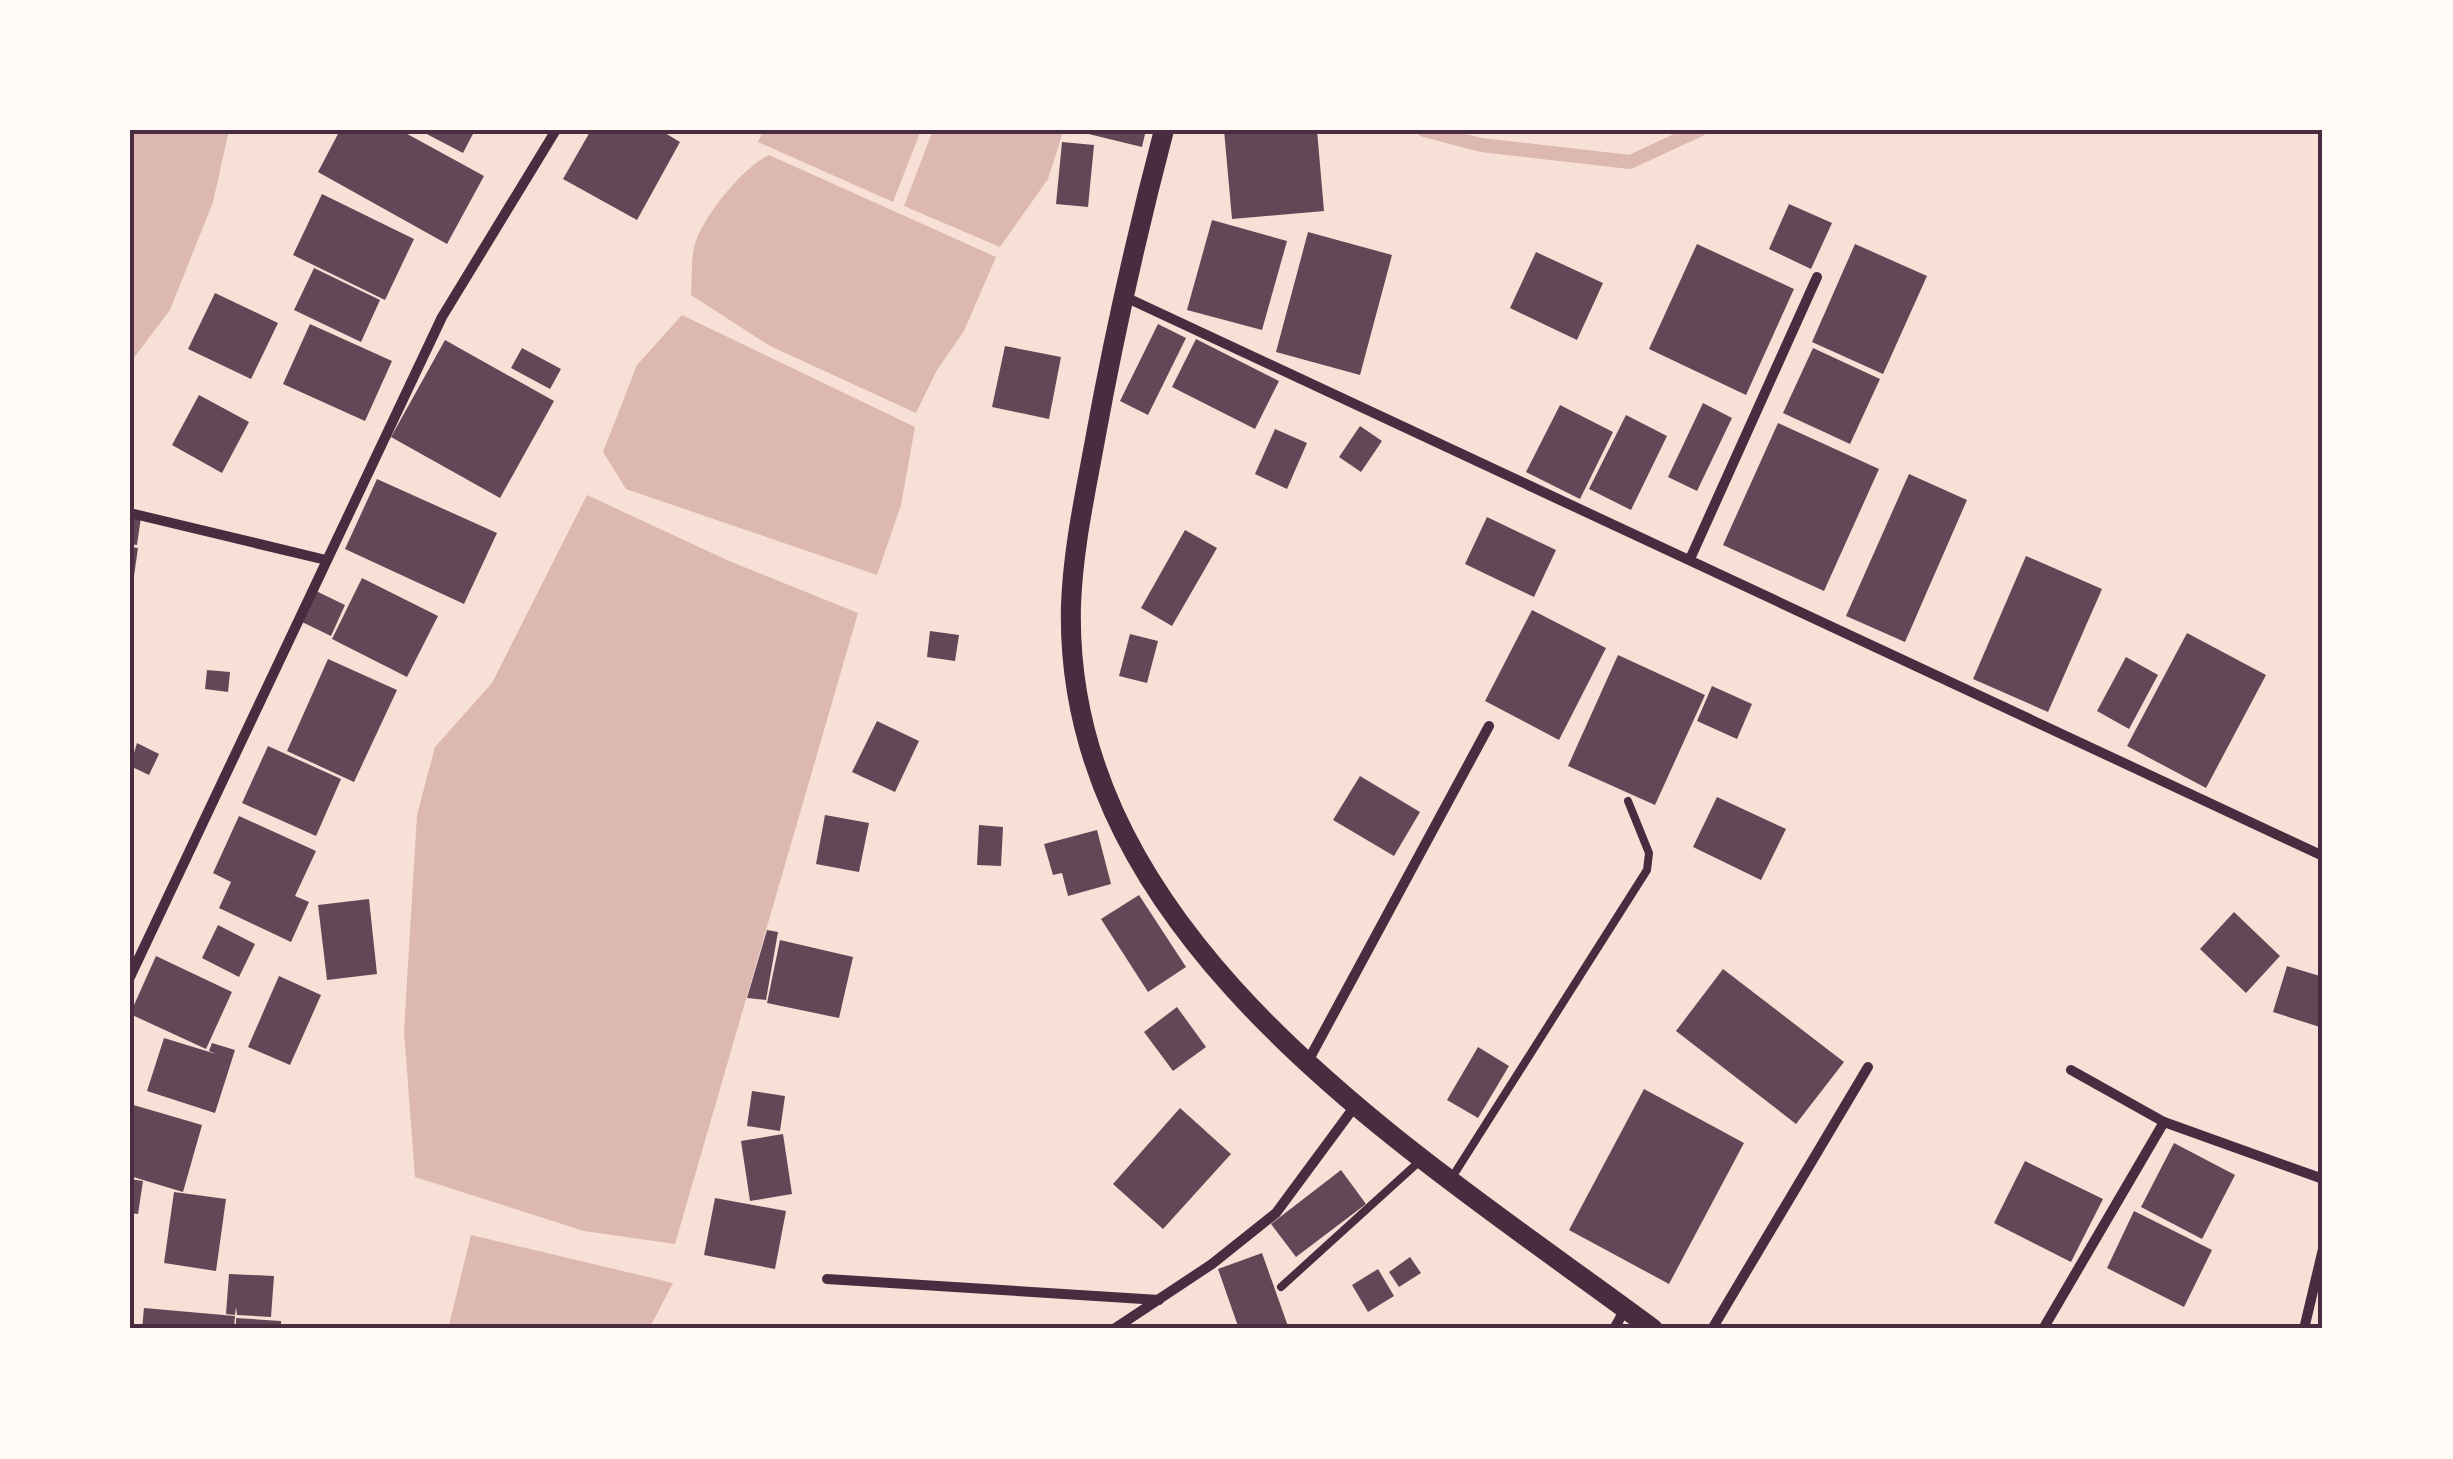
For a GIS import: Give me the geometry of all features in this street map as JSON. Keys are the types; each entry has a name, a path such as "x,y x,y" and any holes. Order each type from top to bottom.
{"main road":[{"path":"1164,130 1122,295 1076,545 1071,607 1076,682 1088,739 1121,826 1168,906 1263,1022 1306,1064 1423,1158 1653,1329"}],"street":[{"path":"130,977 442,317 556,130"},
{"path":"1690,559 1817,276"},
{"path":"1122,295 2323,856"},
{"path":"130,514 326,560"},
{"path":"1306,1064 1489,726"},
{"path":"1712,1329 1868,1067"},
{"path":"2071,1070 2164,1122 2323,1179"},
{"path":"1114,1329 1276,1213 1355,1106"},
{"path":"2043,1329 2164,1122"},
{"path":"2304,1329 2323,1248"},
{"path":"827,1280 1159,1300"},
{"path":"1614,1329 1625,1308"}],"lane":[{"path":"1451,1179 1647,870 1649,854 1628,800"},
{"path":"1281,1287 1423,1158"}],"shaded area":[{"path":"130,130 229,130 213,202 170,310 130,363"},
{"path":"763,130 921,130 893,202 758,142"},
{"path":"933,130 1063,132 1048,179 1000,247 904,206"},
{"path":"769,155 996,257 964,331 937,370 916,413 770,346 691,295 694,247 705,222 736,182"},
{"path":"682,315 915,427 901,505 877,575 626,489 603,452 637,365"},
{"path":"587,495 729,561 858,613 675,1244 584,1231 415,1177 404,1031 417,815 435,747 492,683"},
{"path":"471,1235 673,1283 649,1329 448,1329"}],"building":[{"path":"340,130 400,130 484,176 447,244 318,172"},
{"path":"419,130 475,130 463,153"},
{"path":"591,130 660,130 680,142 637,220 563,179"},
{"path":"1072,130 1146,130 1142,147"},
{"path":"1224,130 1317,130 1324,211 1232,219"},
{"path":"1062,142 1094,145 1088,207 1056,204"},
{"path":"322,194 414,239 385,300 293,255"},
{"path":"1789,204 1832,223 1811,269 1769,249"},
{"path":"1212,220 1287,241 1262,330 1187,310"},
{"path":"1308,232 1392,255 1360,375 1276,352"},
{"path":"1697,244 1794,289 1746,395 1649,349"},
{"path":"1855,244 1927,276 1883,374 1812,342"},
{"path":"1536,252 1603,283 1577,340 1510,308"},
{"path":"314,268 380,300 361,342 294,310"},
{"path":"215,293 278,323 251,379 188,349"},
{"path":"310,324 392,361 365,421 283,384"},
{"path":"1158,324 1186,338 1148,415 1120,401"},
{"path":"1196,339 1279,381 1255,429 1172,387"},
{"path":"445,340 554,401 500,498 391,437"},
{"path":"1005,346 1061,357 1049,419 992,407"},
{"path":"522,348 561,369 550,389 511,368"},
{"path":"1813,348 1880,379 1850,444 1783,413"},
{"path":"199,395 249,422 222,473 172,445"},
{"path":"1703,403 1732,418 1697,491 1668,477"},
{"path":"1560,405 1613,432 1580,499 1526,472"},
{"path":"1626,415 1667,436 1631,510 1589,489"},
{"path":"1778,423 1879,469 1824,591 1723,545"},
{"path":"1360,426 1382,441 1361,472 1339,457"},
{"path":"1275,429 1307,443 1287,489 1255,474"},
{"path":"1909,474 1967,500 1905,642 1846,616"},
{"path":"377,479 497,533 464,604 345,549"},
{"path":"130,515 141,517 137,545 130,544"},
{"path":"1487,517 1556,550 1534,597 1465,564"},
{"path":"1185,530 1217,548 1172,626 1141,608"},
{"path":"130,547 138,548 132,590 130,589"},
{"path":"2026,556 2102,589 2048,712 1973,679"},
{"path":"362,578 438,616 407,677 332,639"},
{"path":"314,590 345,605 331,636 300,621"},
{"path":"1532,610 1606,648 1559,740 1485,701"},
{"path":"930,631 959,635 955,661 927,657"},
{"path":"2187,633 2266,675 2206,788 2127,746"},
{"path":"1130,634 1158,641 1147,683 1119,676"},
{"path":"1618,655 1705,695 1655,805 1568,766"},
{"path":"2126,657 2158,675 2129,729 2097,711"},
{"path":"328,659 397,690 354,782 287,751"},
{"path":"207,670 230,672 228,692 205,689"},
{"path":"1712,686 1752,704 1737,739 1697,721"},
{"path":"877,721 919,741 895,792 852,772"},
{"path":"137,743 159,754 149,775 130,766"},
{"path":"268,746 341,779 316,836 242,803"},
{"path":"1360,776 1420,812 1394,856 1333,820"},
{"path":"1717,797 1786,829 1761,880 1693,847"},
{"path":"825,815 869,823 859,872 816,864"},
{"path":"239,816 316,851 295,896 309,902 291,942 219,908 231,882 213,873"},
{"path":"979,825 1003,827 1001,866 977,865"},
{"path":"1097,830 1111,884 1068,896 1062,873 1053,875 1044,844"},
{"path":"1139,895 1186,967 1148,992 1101,919"},
{"path":"369,899 377,974 327,980 318,905"},
{"path":"2234,912 2280,956 2246,993 2200,949"},
{"path":"218,925 255,944 239,977 202,958"},
{"path":"767,930 778,932 766,1000 747,998"},
{"path":"780,940 853,957 839,1018 767,1003"},
{"path":"156,956 232,992 206,1049 130,1014"},
{"path":"2287,966 2323,977 2323,1028 2273,1012"},
{"path":"1723,969 1844,1062 1796,1124 1676,1031"},
{"path":"279,976 321,995 290,1065 248,1047"},
{"path":"1177,1007 1206,1047 1173,1071 1144,1032"},
{"path":"164,1038 216,1054 209,1051 212,1043 235,1050 215,1113 147,1091"},
{"path":"1478,1047 1509,1066 1478,1118 1447,1100"},
{"path":"1644,1089 1744,1143 1669,1284 1569,1230"},
{"path":"752,1091 785,1096 780,1131 747,1126"},
{"path":"130,1104 202,1125 183,1192 130,1176"},
{"path":"1180,1108 1231,1154 1163,1229 1113,1184"},
{"path":"783,1134 792,1194 750,1201 741,1141"},
{"path":"2174,1143 2235,1175 2202,1239 2141,1207"},
{"path":"2025,1161 2103,1199 2071,1262 1994,1223"},
{"path":"1341,1170 1366,1204 1296,1257 1271,1224"},
{"path":"130,1179 143,1181 138,1214 130,1213"},
{"path":"174,1192 226,1199 216,1271 164,1263"},
{"path":"715,1198 786,1211 775,1269 704,1255"},
{"path":"2134,1211 2212,1250 2184,1307 2107,1268"},
{"path":"1262,1253 1289,1329 1239,1329 1218,1269"},
{"path":"1410,1257 1421,1273 1399,1287 1389,1272"},
{"path":"1378,1269 1394,1296 1368,1312 1352,1285"},
{"path":"229,1274 274,1276 271,1317 237,1315 236,1307 235,1315 226,1314"},
{"path":"144,1308 235,1316 234,1329 142,1329"},
{"path":"236,1318 281,1321 281,1329 236,1329"}],"waterway":[{"path":"1424,130 1481,145 1630,162 1699,130"}]}
